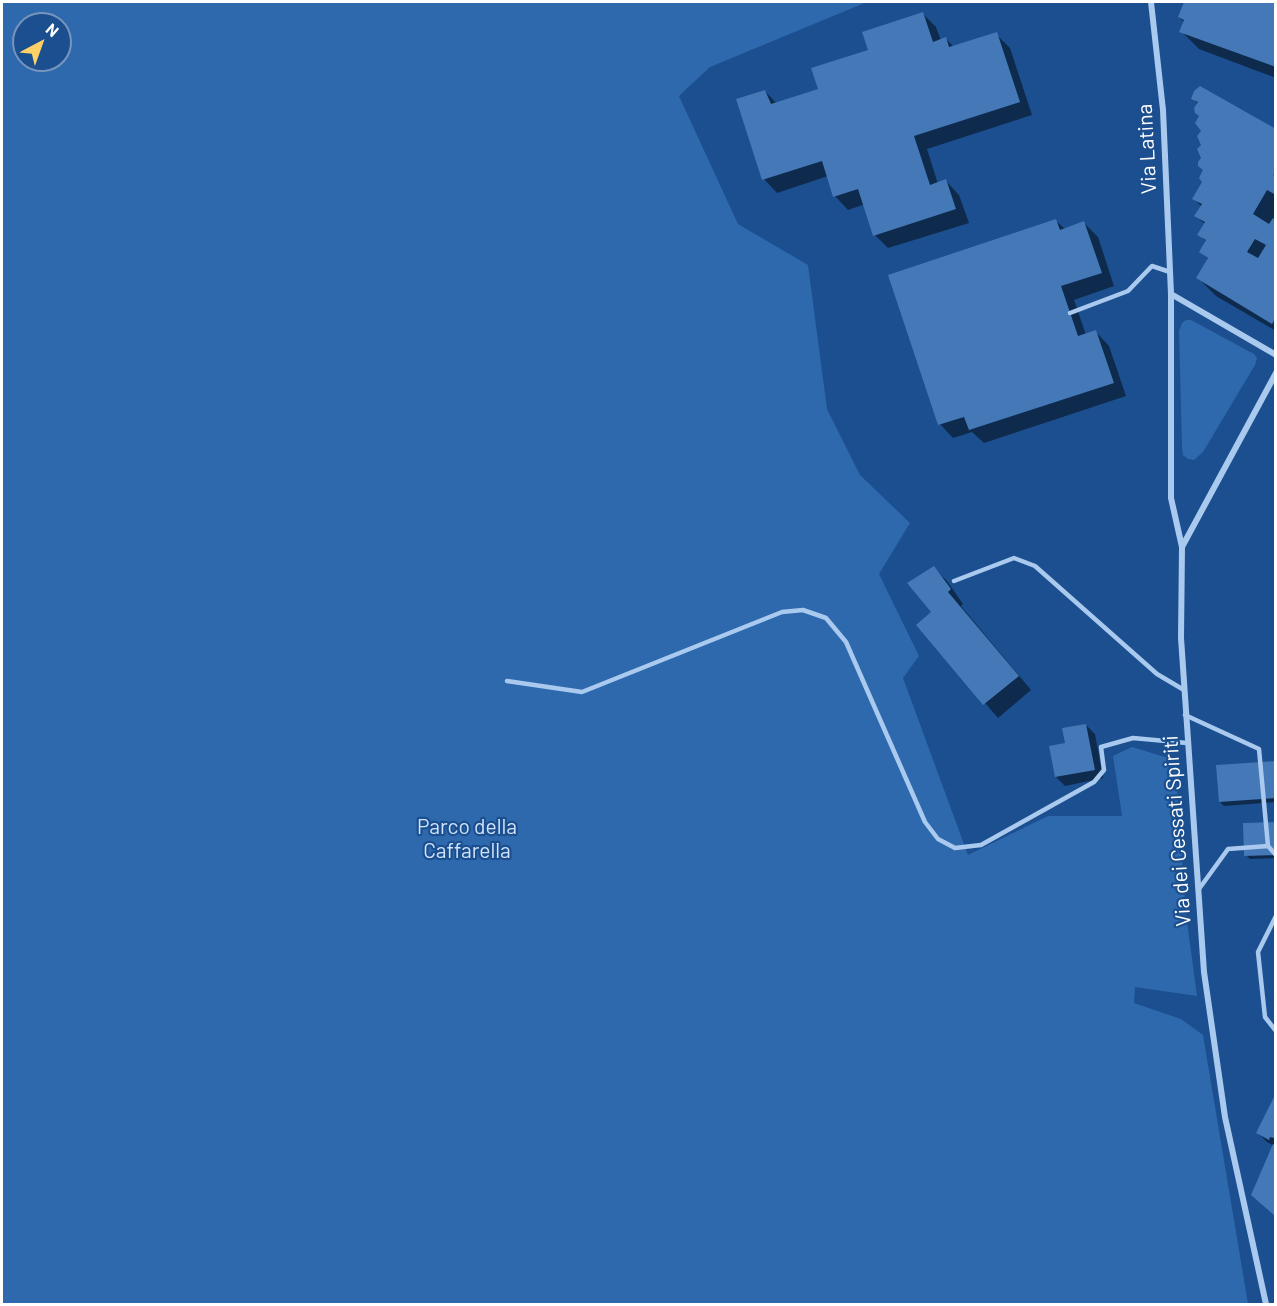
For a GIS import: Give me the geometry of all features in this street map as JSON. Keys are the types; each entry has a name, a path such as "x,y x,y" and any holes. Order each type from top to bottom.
{"street":[{"name":"Via Latina","path":"1151,2 1163,110 1171,294 1171,498 1182,546"},
{"path":"1171,294 1275,355"},
{"name":"Via dei Cessati Spiriti","path":"1266,1305 1225,1117 1204,972 1181,638 1182,546 1275,373"}],"lane":[{"path":"1070,313 1128,291 1152,266 1170,272"},
{"path":"954,581 1014,558 1035,566 1157,674 1184,690"},
{"path":"507,681 582,692 782,612 803,610 826,618 846,642 925,822 938,839 954,848 981,845 1094,782 1104,770 1101,747 1133,738 1187,743"},
{"path":"1185,715 1259,749 1268,846 1275,855"},
{"path":"1197,892 1228,849 1268,846"},
{"path":"1275,916 1258,952 1265,1017 1275,1031"}],"green space":[{"name":"Parco della Caffarella","path":"2,2 867,2 710,67 679,96 738,224 808,265 827,409 860,475 910,523 879,574 919,656 903,678 968,855 1048,816 1122,816 1113,756 1132,747 1175,760 1186,914 1197,996 1135,987 1134,1003 1181,1019 1203,1035 1248,1304 2,1304"},
{"path":"1186,320 1191,320 1254,354 1257,358 1203,452 1194,460 1183,455 1182,446 1179,331"}],"building":[{"path":"1184,2 1276,2 1276,67 1179,32 1184,20 1178,17"},
{"path":"923,12 933,42 946,37 949,47 997,32 1020,102 914,136 930,185 946,179 956,209 873,236 858,189 833,197 822,161 762,180 736,99 765,90 771,104 818,89 811,68 868,50 862,32"},
{"path":"1200,86 1276,129 1276,172 1273,175 1276,176 1276,195 1267,190 1253,214 1269,224 1273,218 1276,220 1276,318 1272,324 1196,278 1208,258 1199,252 1206,240 1197,235 1205,222 1194,216 1202,204 1192,199 1202,182 1199,178 1203,170 1198,166 1201,158 1197,149 1201,145 1197,136 1201,131 1195,123 1199,116 1195,113 1194,108 1198,102 1191,99 1194,91","holes":["1255,239 1266,245 1258,258 1247,252"]},
{"path":"1056,219 1060,230 1084,221 1102,273 1061,286 1078,336 1096,330 1114,383 969,430 964,417 938,425 888,275"},
{"path":"934,566 951,589 948,592 1019,676 983,705 916,625 931,612 907,583"},
{"path":"1086,724 1095,770 1055,777 1049,746 1065,743 1062,728"},
{"path":"1276,761 1276,798 1219,802 1216,765"},
{"path":"1276,822 1276,855 1244,856 1243,823"},
{"path":"1276,1093 1276,1135 1274,1138 1270,1137 1269,1140 1256,1133"},
{"path":"1273,1144 1276,1145 1275,1216 1251,1195"}]}
